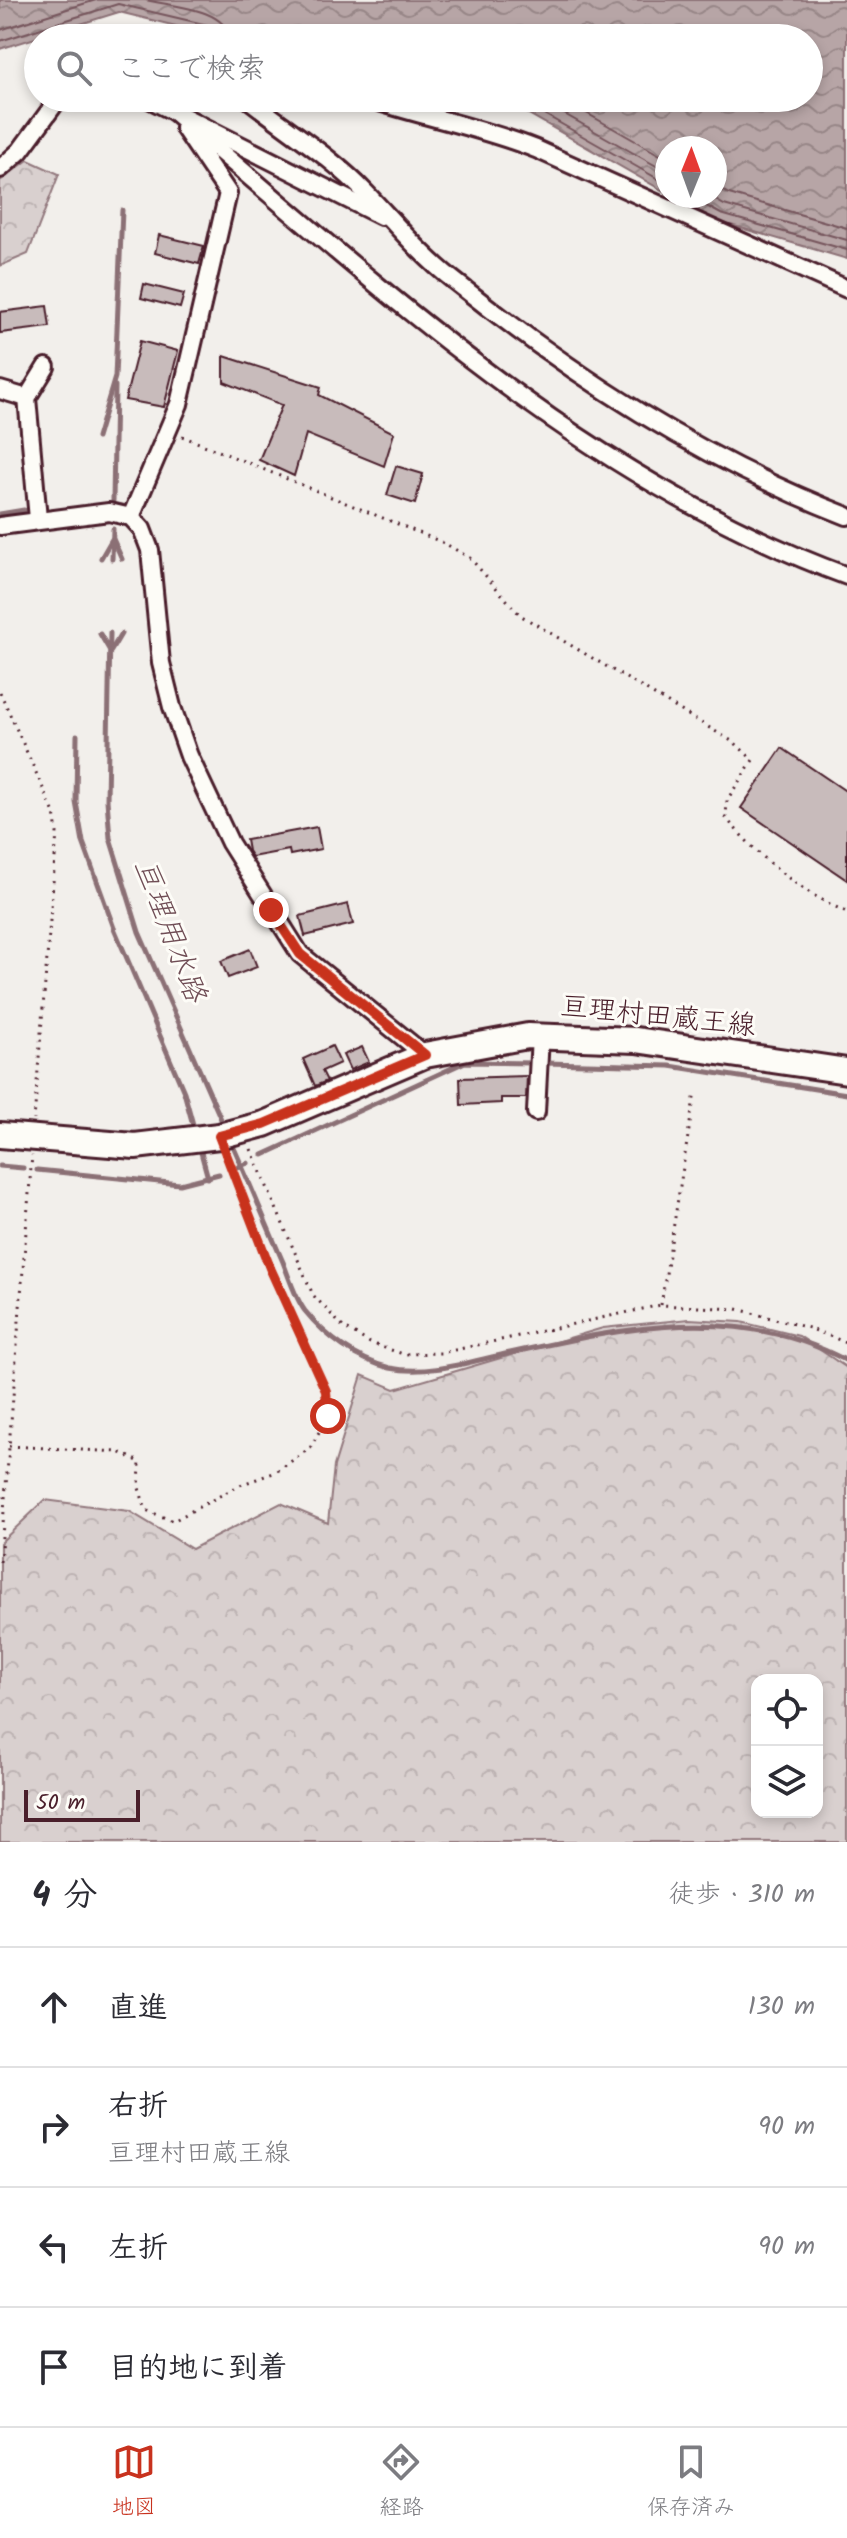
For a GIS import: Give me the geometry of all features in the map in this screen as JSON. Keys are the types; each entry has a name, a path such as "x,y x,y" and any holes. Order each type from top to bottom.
{"main road":[{"name":"亘理村田蔵王線","path":"0,1135 135,1146 181,1143 219,1136 245,1130 425,1055 499,1039 540,1036 636,1040 847,1071"}],"street":[{"path":"0,169 20,151 49,112"},
{"path":"131,517 183,390 228,193 173,112"},
{"path":"174,112 402,303 591,448 744,533 847,576"},
{"path":"176,112 391,221"},
{"path":"265,112 365,191 450,278 582,376 662,429 780,490 847,516"},
{"path":"408,112 485,129 536,149 847,289"},
{"path":"38,519 27,398 46,367"},
{"path":"0,390 27,398"},
{"path":"0,526 109,512 131,517 142,529 150,550 161,663 172,707 189,756 230,843 300,954 425,1055"},
{"path":"536,1112 540,1036"}],"path":[{"path":"167,430 444,543 470,558 520,615 735,743 753,760 727,800 726,818 752,848 801,887 847,912"},
{"path":"0,692 54,813 57,833 0,1562"},
{"path":"661,1305 695,1092"},
{"path":"245,1130 260,1176 313,1295 343,1327 370,1343 403,1354 441,1353 661,1305 737,1309 809,1328 847,1343"},
{"path":"9,1446 119,1452 140,1462 139,1488 146,1510 173,1521 240,1485 276,1472 310,1448 328,1416 326,1391 270,1268 219,1136"}],"green space":[{"path":"28,160 59,174 28,254 0,266 0,181"},
{"path":"689,1319 741,1322 799,1336 847,1368 847,1842 0,1842 0,1543 45,1500 129,1511 192,1549 281,1503 328,1523 334,1466 362,1375 395,1389 603,1328"}],"water":[{"path":"0,0 847,0 847,259 717,221 694,208 727,208 727,136 655,136 655,186 525,112 823,112 823,24 168,24 119,12 80,24 24,24 24,42 0,49"}],"building":[{"path":"159,235 204,246 199,264 155,253"},
{"path":"144,284 184,294 180,308 141,298"},
{"path":"47,306 50,327 0,333 0,312"},
{"path":"140,341 178,351 164,407 125,400"},
{"path":"224,356 321,387 319,395 394,433 384,466 306,434 294,476 259,460 282,405 224,382"},
{"path":"396,466 423,474 415,504 387,495"},
{"path":"782,748 847,792 847,880 741,808"},
{"path":"317,827 321,849 290,855 289,850 252,857 248,851 246,840"},
{"path":"348,904 353,924 305,936 300,916"},
{"path":"250,949 257,967 228,978 221,961"},
{"path":"332,1046 340,1063 322,1071 327,1081 315,1086 303,1059"},
{"path":"362,1047 369,1062 350,1070 343,1055"},
{"path":"527,1076 526,1098 501,1098 501,1103 461,1105 460,1078"}],"waterway":[{"name":"亘理用水路","path":"97,438 115,377 122,210"},
{"path":"113,501 115,386"},
{"name":"亘理用水路","path":"0,514 24,510"},
{"path":"112,559 113,529"},
{"path":"101,558 112,539"},
{"path":"113,539 122,559"},
{"name":"亘理用水路","path":"110,633 107,800 110,838 139,932 224,1126"},
{"path":"100,634 110,651"},
{"path":"111,651 121,634"},
{"path":"77,735 76,802 83,842 114,928 184,1092 195,1132"},
{"path":"263,1155 465,1062 533,1063"},
{"path":"544,1063 670,1066 847,1094"},
{"path":"230,1139 301,1306 332,1338 378,1364 405,1370 435,1369 595,1335 680,1326 723,1326 765,1331 806,1343 847,1361"},
{"path":"199,1145 208,1178"},
{"name":"亘理用水路","path":"238,1167 248,1163"},
{"path":"0,1166 23,1168"},
{"path":"37,1170 180,1184 219,1174"}],"route":[{"path":"271,910 300,954 425,1055 264,1124 219,1136 270,1268 326,1391 328,1416"}]}
